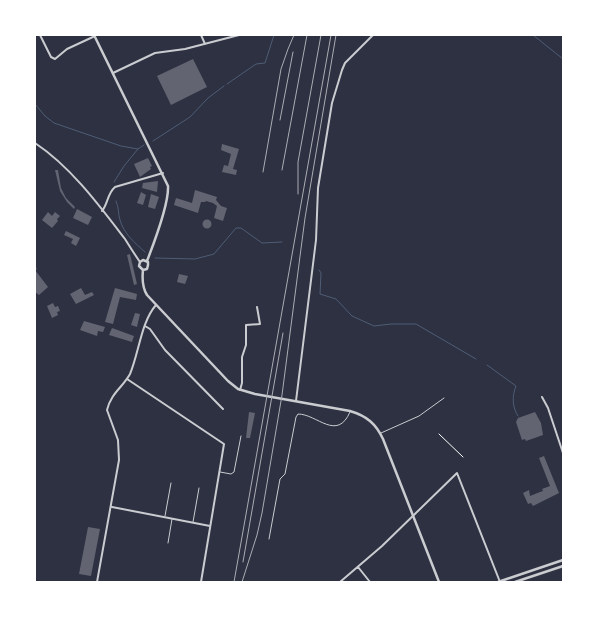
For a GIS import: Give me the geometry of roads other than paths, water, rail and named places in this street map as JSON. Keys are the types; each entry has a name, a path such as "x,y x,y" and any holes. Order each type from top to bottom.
{"street":[{"path":"40,35 51,57 55,59 68,49 95,36 163,173 168,186 168,194 146,261 148,267 143,270"},
{"path":"201,35 205,44"},
{"path":"113,73 155,53 185,49 239,35"},
{"path":"296,401 316,240 318,188 332,103 345,63 373,35"},
{"path":"35,143 57,159 102,211 140,262 139,266 143,270 144,289 156,305 228,381 240,390 350,411 374,423 380,433 438,582"},
{"path":"102,211 106,207 110,193 115,187 163,173"},
{"path":"140,262 146,261"},
{"path":"98,582 112,507 120,447 107,410 114,393 127,379 148,316 156,305"},
{"path":"240,390 242,358 246,345 246,325 260,324 257,307"},
{"path":"145,326 150,329 165,350 223,410"},
{"path":"127,379 224,444 201,582"},
{"path":"542,397 548,408 563,453"},
{"path":"340,582 457,473 499,582 563,560"},
{"path":"112,507 210,526"},
{"path":"515,582 563,566"},
{"path":"358,567 370,582"}],"lane":[{"path":"380,433 419,416 444,398"},
{"path":"269,538 280,478 285,474 296,417 298,414 303,414 324,424 334,426 344,420 350,411"},
{"path":"220,472 230,474 234,472 241,436"},
{"path":"165,517 171,483"},
{"path":"193,522 199,488"},
{"path":"168,543 172,518"}],"waterway":[{"path":"227,84 256,64 265,63 274,35"},
{"path":"533,35 563,59"},
{"path":"153,141 190,117 208,98 224,86"},
{"path":"35,104 54,123 121,146 138,149 144,145"},
{"path":"114,182 138,149"},
{"path":"116,201 124,230 145,252"},
{"path":"155,258 195,259 214,254 236,228 241,228 262,243 282,242"},
{"path":"319,270 321,273 320,294 336,299 352,316 374,326 416,324 476,359"},
{"path":"487,365 516,386 513,401 518,416"}],"tram line":[{"path":"242,582 262,513 282,395 305,218 336,35"},
{"path":"243,562 283,333"}],"railway":[{"path":"263,172 281,69 294,35"},
{"path":"282,170 307,35"},
{"path":"298,194 298,162 321,35"},
{"path":"234,582 331,35"},
{"path":"280,120 293,52"}]}
